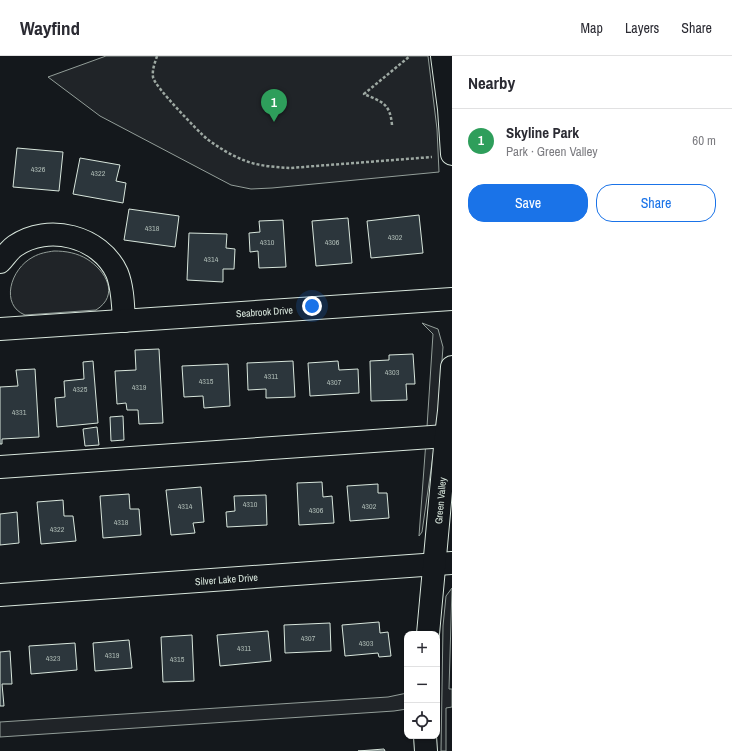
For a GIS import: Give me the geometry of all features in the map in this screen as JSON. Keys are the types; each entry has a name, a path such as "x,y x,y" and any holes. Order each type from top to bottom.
{"street":[{"path":"442,56 449,109 444,156"},
{"path":"0,262 15,246 40,236 51,234 81,239 102,253 112,264 117,274 121,289 124,321"},
{"name":"Seabrook Drive","path":"0,329 452,299"},
{"name":"Green Valley","path":"429,631 443,564 446,436 452,368"},
{"path":"0,467 446,436"},
{"name":"Silver Lake Drive","path":"0,595 443,564"},
{"path":"425,739 426,751"}],"path":[{"path":"157,56 153,78 159,88 206,138 224,151 243,160 267,166 290,168 444,156"},
{"path":"392,125 391,113 384,103 364,94 410,56"}],"shaded area":[{"path":"106,56 428,56 437,129 439,172 272,188 251,189 231,185 100,116 48,77"},
{"path":"54,251 63,251 79,255 94,264 105,276 109,290 103,304 96,310 25,315 17,310 12,303 10,295 11,287 19,270 33,257"},
{"path":"422,323 438,329 443,347 437,428 422,532 419,536 433,334"},
{"path":"452,588 449,689 452,689 452,707 446,708 446,751 441,751 443,626 446,596"},
{"path":"404,694 404,709 0,737 0,722 388,697"}],"building":[{"path":"17,148 63,152 59,191 13,187"},
{"path":"80,158 120,165 116,181 126,183 123,203 73,194"},
{"path":"129,209 179,216 175,247 124,240"},
{"path":"419,215 423,253 371,258 367,221"},
{"path":"348,218 352,263 316,266 312,221"},
{"path":"283,220 286,267 259,268 258,251 250,252 249,233 260,232 259,221"},
{"path":"189,233 227,234 226,248 235,249 234,269 223,269 223,282 187,280"},
{"path":"159,349 163,423 139,424 138,410 127,410 126,403 117,404 115,371 136,370 135,350"},
{"path":"413,354 415,384 406,384 407,400 371,401 370,361 389,360 389,355"},
{"path":"93,361 98,423 57,427 55,398 65,397 64,381 84,379 83,362"},
{"path":"293,361 295,397 266,398 266,389 248,390 247,363"},
{"path":"338,361 339,370 358,369 359,393 310,396 308,363"},
{"path":"228,364 230,406 204,408 203,396 184,397 182,366"},
{"path":"35,369 39,437 2,439 2,444 0,444 0,387 18,386 16,370"},
{"path":"123,416 124,440 111,441 110,417"},
{"path":"97,427 99,445 85,446 83,429"},
{"path":"322,482 323,497 332,496 334,523 299,525 297,483"},
{"path":"378,484 378,493 387,493 389,518 350,521 347,486"},
{"path":"201,487 204,522 193,523 195,533 171,535 166,490"},
{"path":"129,494 130,509 139,509 141,535 103,538 100,496"},
{"path":"266,495 267,525 227,527 226,512 235,511 234,496"},
{"path":"63,500 64,516 73,516 76,541 41,544 37,502"},
{"path":"17,512 19,543 0,545 0,514"},
{"path":"379,622 380,633 388,632 391,656 379,657 378,653 345,656 342,625"},
{"path":"330,623 331,651 285,653 284,625"},
{"path":"268,631 271,661 220,666 217,635"},
{"path":"192,635 194,681 163,682 161,637"},
{"path":"129,640 132,668 95,671 93,643"},
{"path":"75,643 77,670 31,674 29,646"},
{"path":"10,651 12,684 2,684 4,706 0,706 0,652"},
{"path":"384,749 385,751 358,751"}],"place":[{"name":"Skyline Park","path":"274,122"}]}
